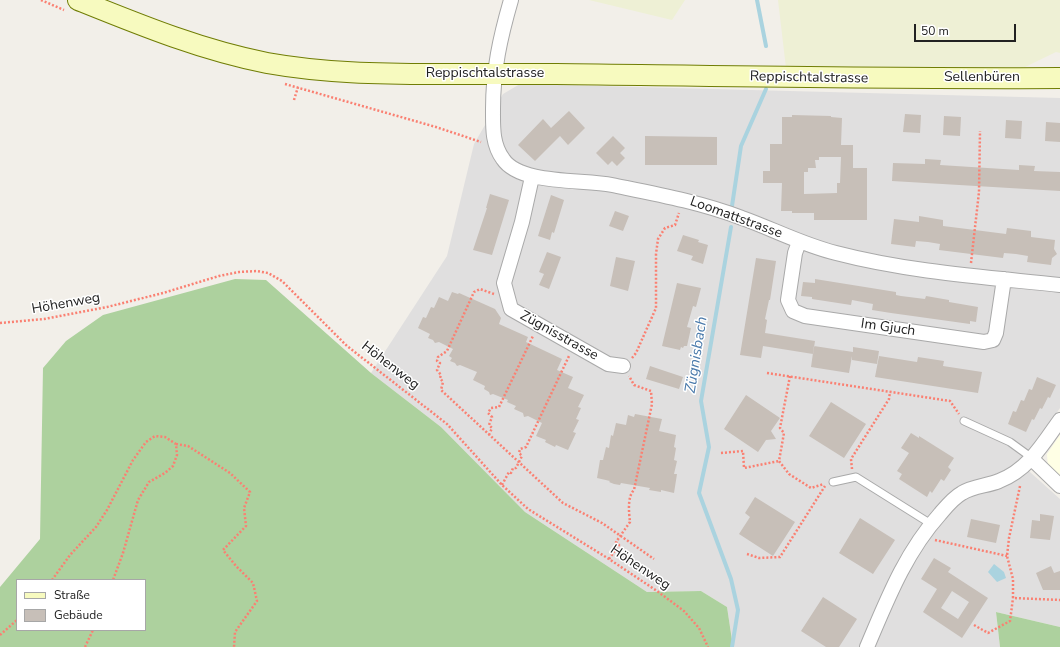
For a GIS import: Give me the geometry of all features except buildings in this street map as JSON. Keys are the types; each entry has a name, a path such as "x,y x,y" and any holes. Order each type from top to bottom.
{"main road":[{"name":"Reppischtalstrasse","path":"78,0 175,38 237,56 267,63 335,72 368,74 904,79"},
{"name":"Sellenbüren","path":"904,79 1060,78"}],"street":[{"name":"Loomattstrasse","path":"511,0 499,42 494,74 493,123 494,142 503,161 517,171 532,177 601,182 684,199 742,218 799,242 834,253 872,262 1060,285"},
{"name":"Zügnisstrasse","path":"532,177 522,222 504,283 511,309 608,364 623,366"},
{"name":"Im Gjuch","path":"799,242 795,253 788,300 793,311 805,316 984,342 993,340 996,333 1004,279"},
{"path":"867,647 895,581 908,558 921,537 948,504 961,493 976,487 998,482 1019,470 1032,458 1060,420"},
{"path":"1032,458 1060,486"}],"lane":[{"path":"964,421 1010,442 1032,458"},
{"path":"833,482 856,477 931,524"}],"path":[{"path":"969,275 979,192 980,131"},
{"path":"609,559 619,545 616,542 630,522 628,511 632,492 634,490 652,404 651,391 634,385 623,366 636,354 656,308 656,254 658,239 665,228 675,225 684,199"},
{"name":"Höhenweg","path":"0,323 44,319 107,307 163,294 219,276 239,272 257,271 268,273 282,281 347,346 446,424 502,485 528,509 658,591 684,611 699,628 708,647"},
{"path":"508,297 490,294 480,289 474,292 447,351 438,357 437,361 440,364 437,370 441,375 440,378 443,382 440,390 563,504 602,524 654,559"},
{"path":"489,435 492,428 488,424 492,417 488,414 491,408 500,407 538,324"},
{"path":"502,485 509,472 511,473 513,468 516,469 522,456 519,453 520,449 526,447 574,344"},
{"path":"767,373 950,401 964,421"},
{"path":"747,554 759,558 780,557 827,484 812,488 789,474 779,461 784,432 780,428 790,376"},
{"path":"853,478 851,459 889,398 890,392"},
{"path":"53,579 70,555 96,527 107,510 133,460 146,442 155,436 165,437 176,444 188,446 218,465 230,473 250,492 244,508 246,526 223,550 253,583 257,601 235,632 234,647"},
{"path":"113,579 123,553 138,500 149,482 166,473 172,466 176,455 176,444"},
{"path":"721,453 743,451 744,468 779,461"},
{"path":"974,625 988,633 1010,621 1013,579 1007,556 1009,538 1022,478 1019,470"},
{"path":"921,537 1007,556"},
{"path":"1012,598 1060,600"},
{"path":"0,635 16,621"},
{"path":"85,647 93,631"}],"shaded area":[{"path":"589,0 685,0 672,20"},
{"path":"778,0 1060,0 1060,53 1056,52 1023,68 786,68"},
{"path":"520,84 1060,98 1060,408 1021,464 1060,499 1060,627 996,612 1000,647 733,647 727,607 701,591 647,592 525,512 441,427 371,373 447,256 474,144 503,94"},
{"path":"1060,435 1060,477 1048,468 1047,454"}],"green space":[{"path":"235,279 266,280 371,373 441,427 525,512 647,592 701,591 727,607 733,647 0,647 0,587 40,539 43,368 66,341 103,315"},
{"path":"996,612 1060,627 1060,647 1000,647"}],"water":[{"path":"994,564 1004,572 1006,578 997,582 988,572"}],"waterway":[{"name":"Zügnisbach","path":"757,0 766,46"},
{"name":"Zügnisbach","path":"732,206 741,146 766,89"},
{"name":"Zügnisbach","path":"731,227 701,401 709,447 699,493 731,579 738,610 732,647"}]}
